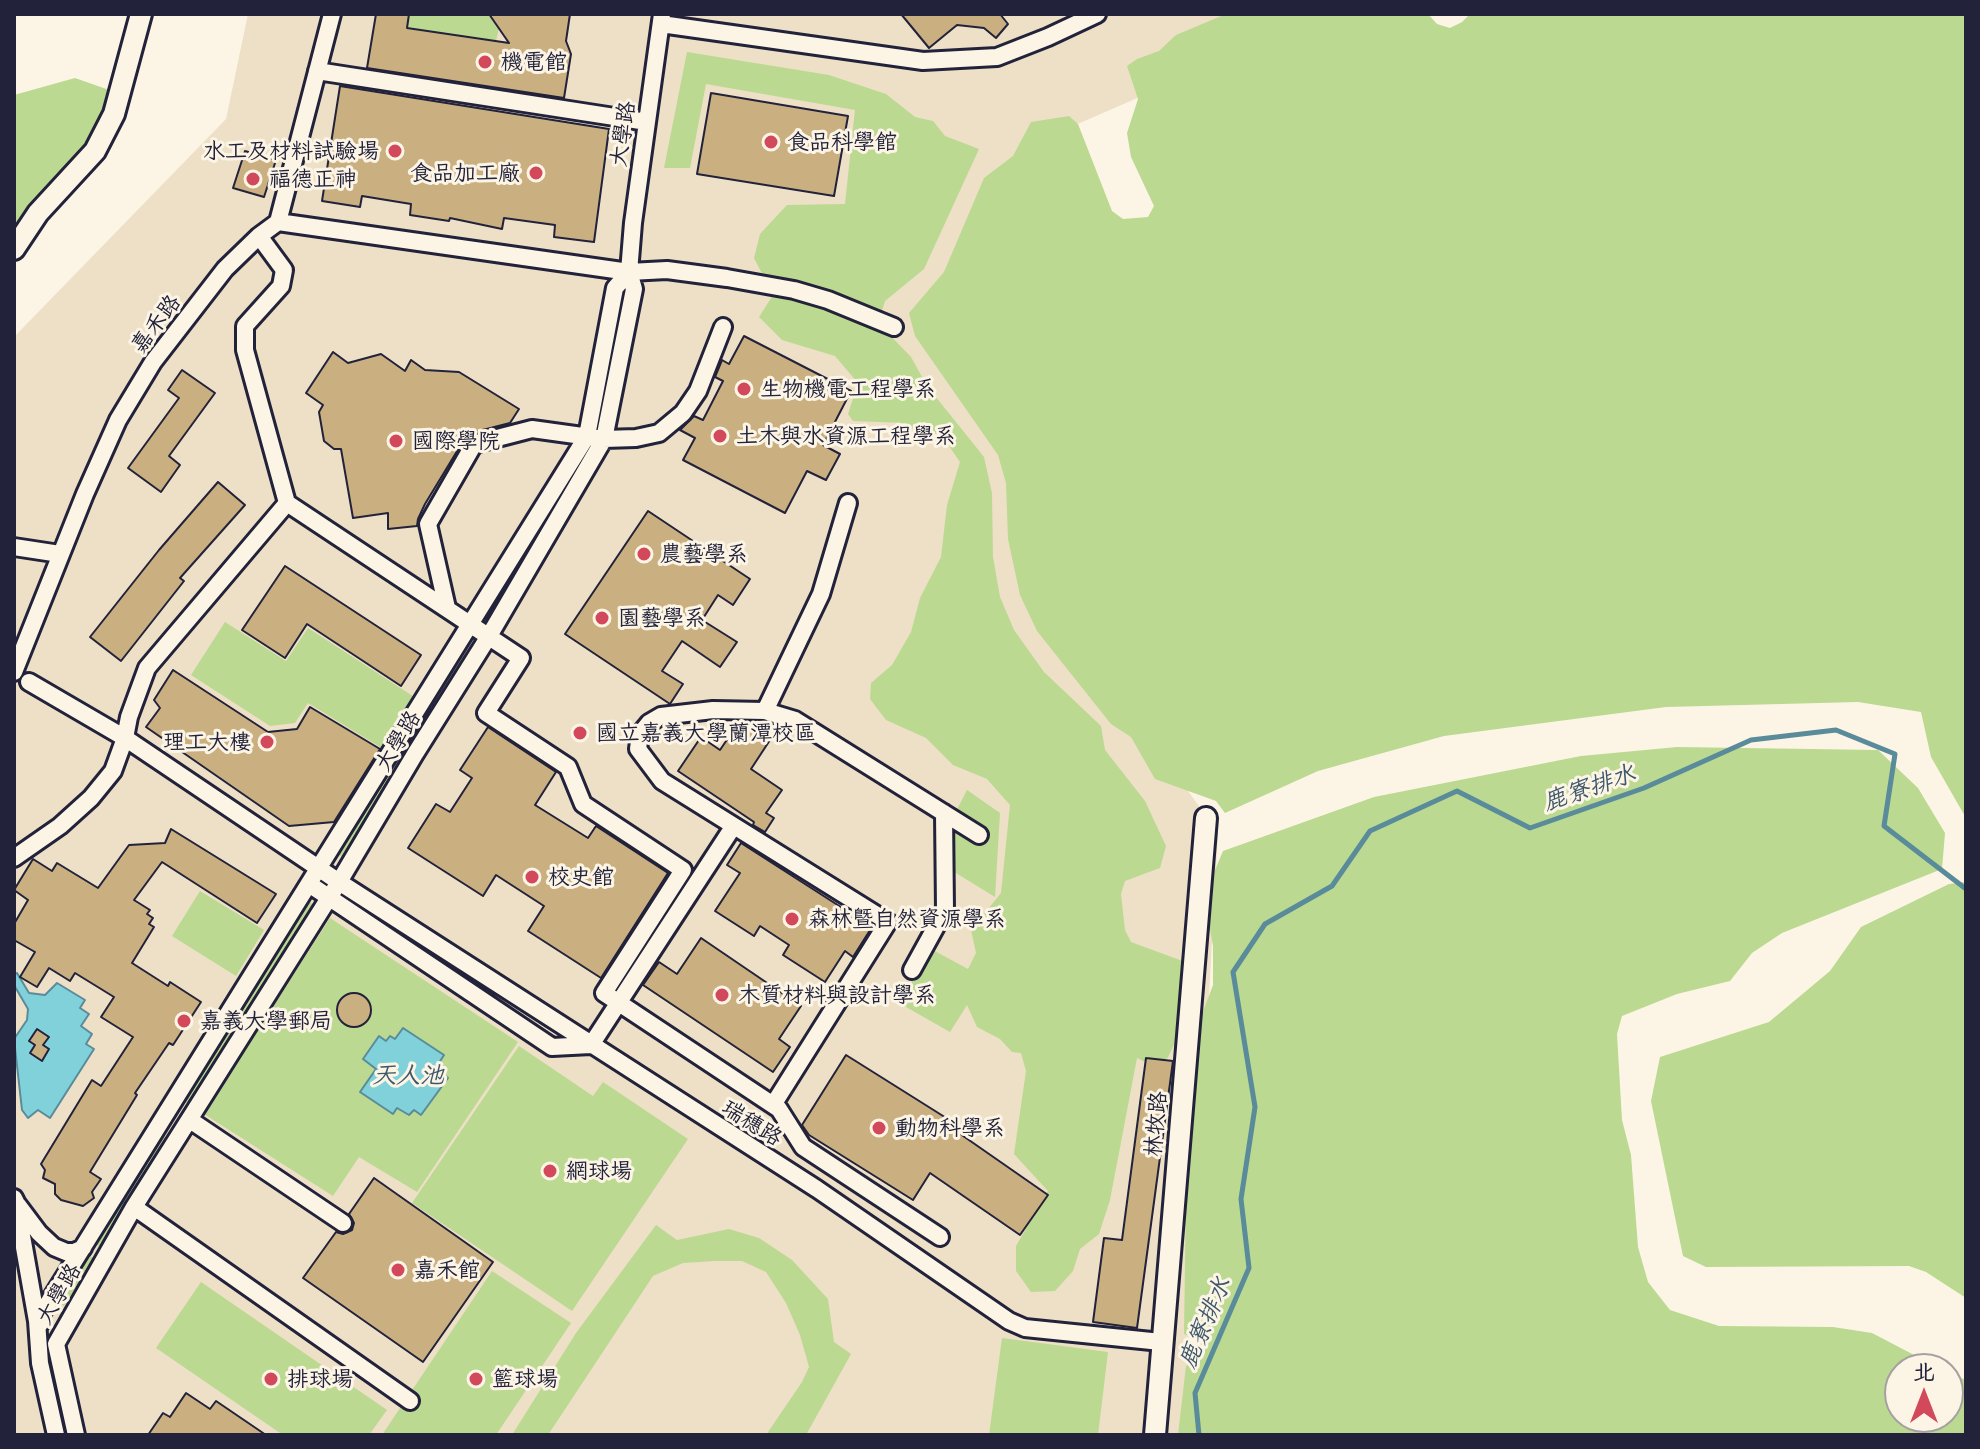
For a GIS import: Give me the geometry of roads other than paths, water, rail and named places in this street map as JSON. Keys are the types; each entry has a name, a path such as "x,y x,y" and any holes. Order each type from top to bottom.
{"street":[{"path":"14,249 38,213 95,151 114,114 141,14"},
{"path":"332,14 278,222 629,272 667,270 727,278 794,290 828,300 894,327"},
{"name":"大學路","path":"76,1435 56,1344 134,1207 339,882 489,636 596,438 634,289 629,272 633,223 662,19 923,61 997,57 1097,14"},
{"path":"317,71 647,122"},
{"name":"嘉禾路","path":"14,672 60,554 118,420 153,362 225,269 278,222"},
{"path":"259,236 284,270 281,286 245,326 245,350 287,503 521,658 486,713 568,767 583,804 683,870 604,993 779,1109 803,1147 940,1237"},
{"path":"447,608 428,524 474,444 532,429 596,438 636,438 659,433 683,413 698,391 723,327"},
{"path":"37,1321 471,624 596,438"},
{"path":"14,858 60,826 91,798 113,771 147,668 287,503"},
{"path":"765,711 821,594 848,503"},
{"path":"14,547 60,554"},
{"name":"瑞穗路","path":"29,682 125,738 339,882 817,1189 1009,1321 1025,1328 1161,1342"},
{"path":"773,1105 888,922 662,781 638,749 640,734 649,723 661,716 713,710 765,711 795,720 979,835"},
{"path":"912,970 945,910 944,813"},
{"name":"林牧路","path":"1155,1435 1206,818"},
{"path":"309,884 552,1047 591,1045 733,827"},
{"path":"190,1120 343,1223"},
{"path":"15,1200 39,1233 54,1247 66,1252 83,1248"},
{"path":"15,1200 37,1321 40,1363 56,1435"},
{"path":"134,1207 410,1401"},
{"path":"37,1321 56,1344"}],"water":[{"path":"17,973 29,993 45,995 57,983 85,1000 80,1008 89,1014 81,1026 92,1034 86,1044 94,1049 50,1118 38,1110 28,1118 22,1110 14,1039 27,1020 28,1009 14,985 14,975"},
{"name":"天人池","path":"403,1028 444,1055 439,1063 445,1068 442,1073 448,1078 421,1115 414,1110 409,1115 397,1108 393,1114 360,1092 376,1069 363,1059 379,1036 386,1041 390,1036 395,1039"}],"waterway":[{"name":"鹿寮排水","path":"1199,1435 1195,1393 1249,1268 1241,1199 1255,1107 1233,972 1265,924 1332,886 1370,831 1457,791 1530,828 1644,788 1751,740 1836,730 1895,754 1884,826 1966,889"}],"place":[{"name":"機電館","path":"485,62"},
{"name":"食品科學館","path":"771,142"},
{"name":"水工及材料試驗場","path":"395,151"},
{"name":"食品加工廠","path":"536,173"},
{"name":"福德正神","path":"253,179"},
{"name":"生物機電工程學系","path":"744,389"},
{"name":"土木與水資源工程學系","path":"720,436"},
{"name":"國際學院","path":"396,441"},
{"name":"農藝學系","path":"644,554"},
{"name":"園藝學系","path":"602,618"},
{"name":"國立嘉義大學蘭潭校區","path":"580,733"},
{"name":"理工大樓","path":"267,742"},
{"name":"校史館","path":"532,877"},
{"name":"森林暨自然資源學系","path":"792,919"},
{"name":"木質材料與設計學系","path":"722,995"},
{"name":"嘉義大學郵局","path":"184,1021"},
{"name":"動物科學系","path":"879,1128"},
{"name":"網球場","path":"550,1171"},
{"name":"嘉禾館","path":"398,1270"},
{"name":"排球場","path":"271,1379"},
{"name":"籃球場","path":"476,1379"}]}
